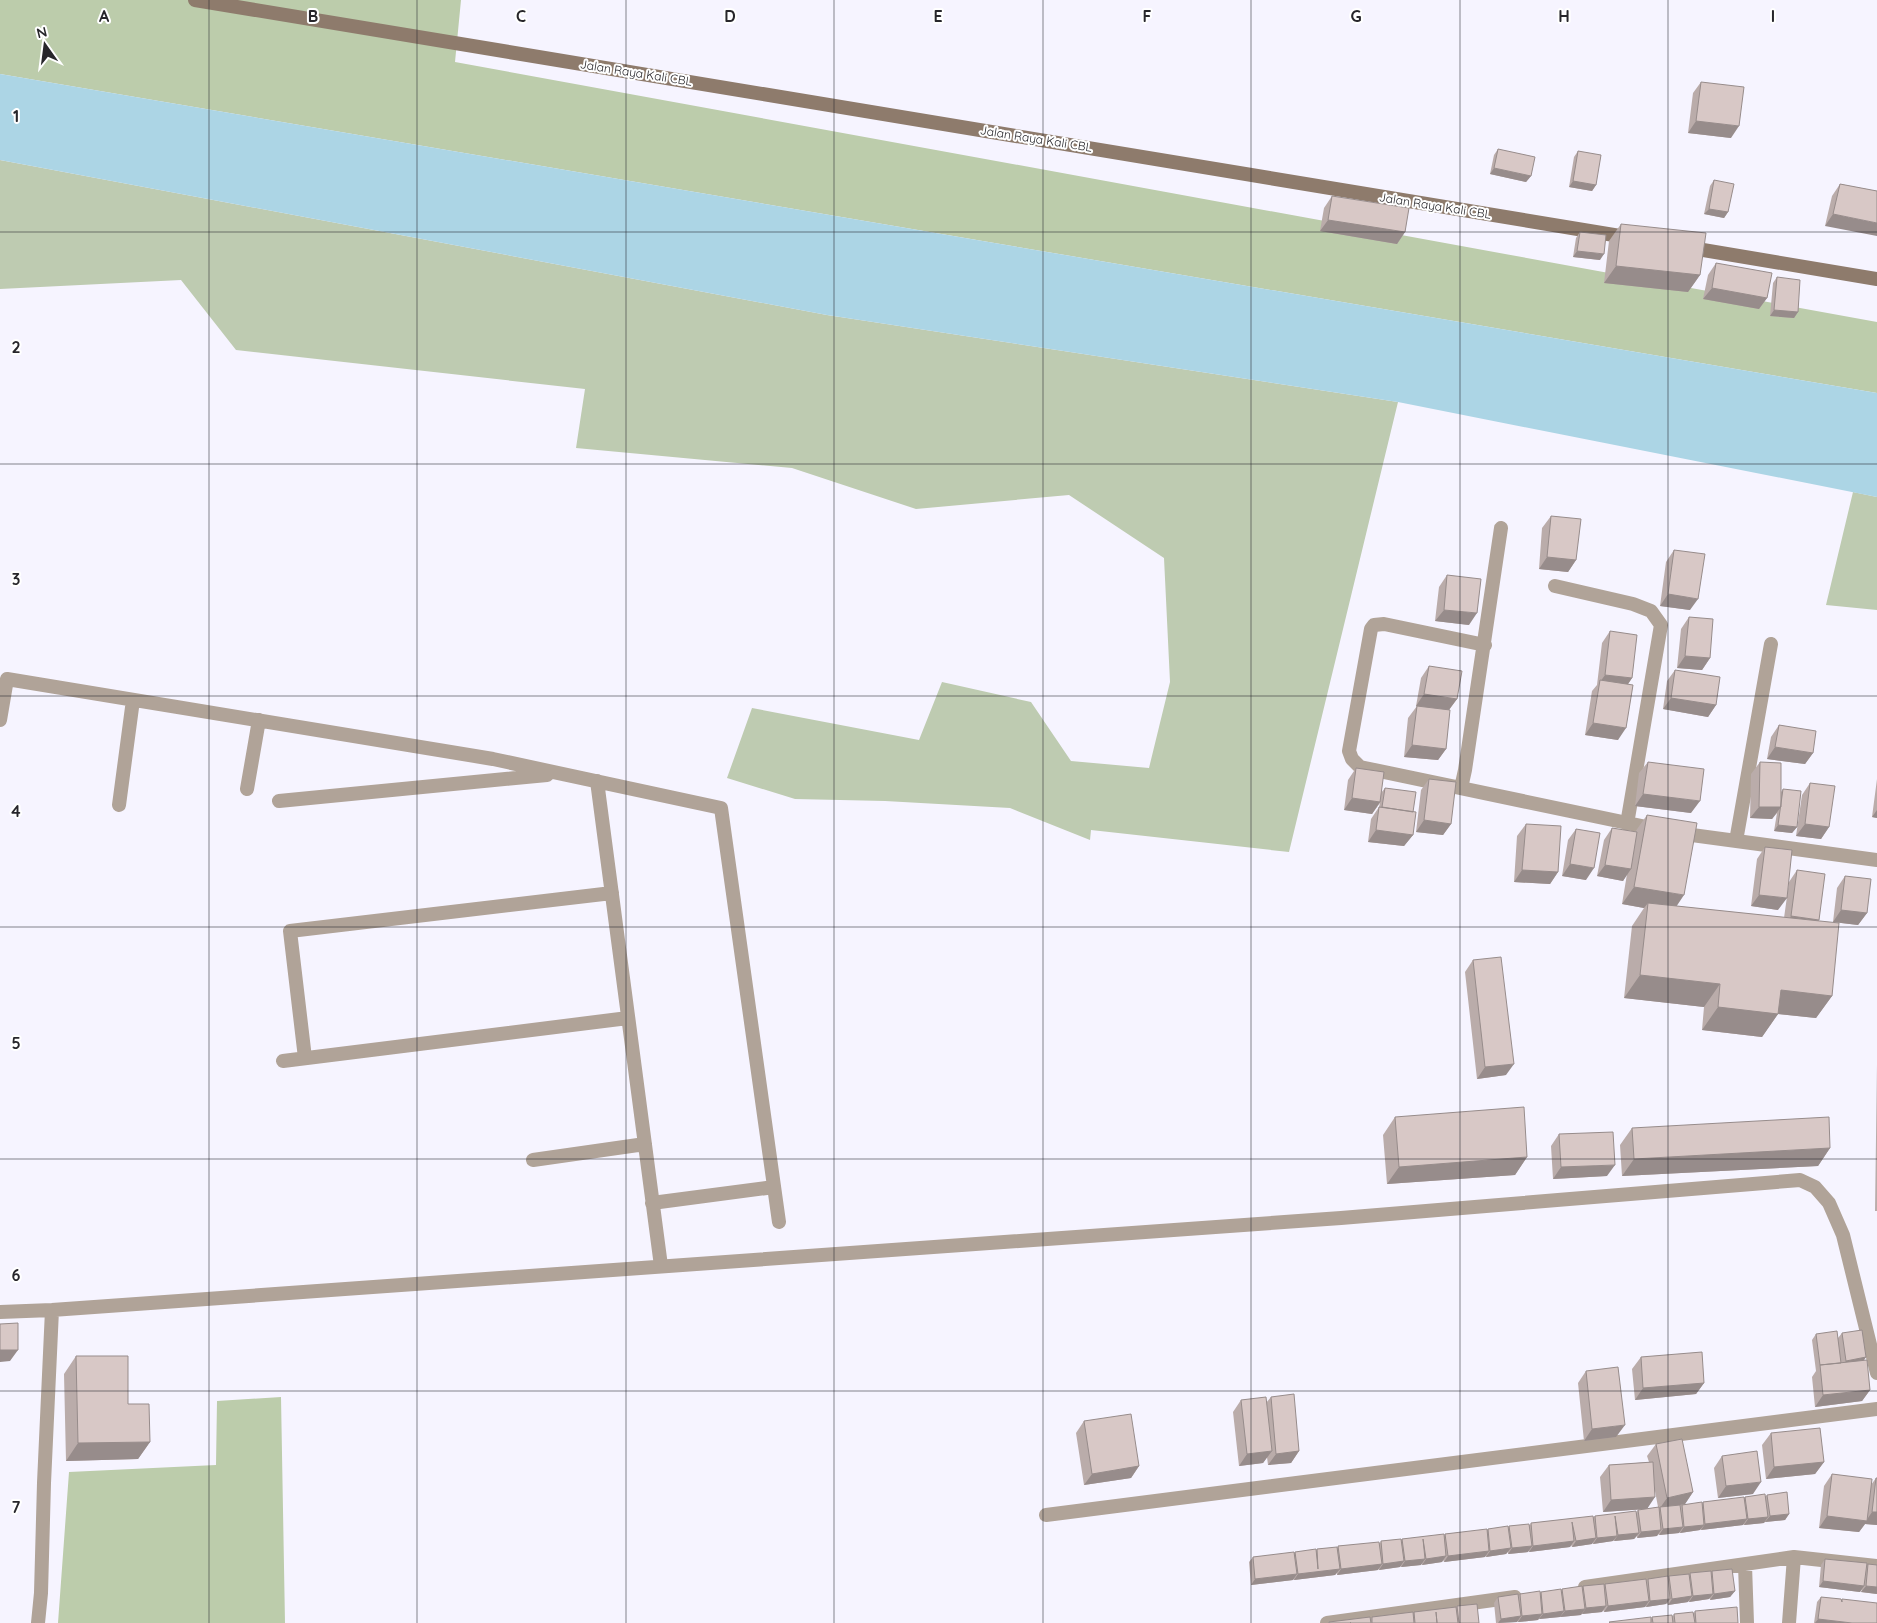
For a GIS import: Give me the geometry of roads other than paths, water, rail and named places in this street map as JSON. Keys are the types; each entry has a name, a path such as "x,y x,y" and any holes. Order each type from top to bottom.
{"main road":[{"name":"Jalan Raya Kali CBL","path":"195,0 1641,240"},
{"path":"1670,244 1877,279"}],"street":[{"path":"1461,788 1485,645 1501,528"},
{"path":"1555,586 1633,604 1651,611 1661,625 1627,824"},
{"path":"1485,645 1384,624 1374,625 1370,629 1349,751 1352,759 1360,767 1627,824 1877,860"},
{"path":"1736,841 1771,644"},
{"path":"0,720 7,679 493,759 721,808 779,1222"},
{"path":"119,805 133,700"},
{"path":"248,789 260,720"},
{"path":"279,801 562,774"},
{"path":"597,781 660,1266"},
{"path":"305,1058 290,931 612,893"},
{"path":"283,1061 628,1018"},
{"path":"533,1160 644,1144"},
{"path":"0,1312 52,1310 1341,1218 1800,1180 1815,1187 1829,1203 1843,1235 1877,1374"},
{"path":"652,1203 774,1187"},
{"path":"38,1623 41,1593 52,1310"},
{"path":"1046,1515 1877,1408"},
{"path":"1789,1623 1794,1557"},
{"path":"1572,1589 1745,1566 1794,1557 1877,1566"},
{"path":"1745,1566 1747,1623"},
{"path":"1327,1623 1477,1609 1524,1596"}],"water":[{"path":"0,74 1877,393 1877,497 1398,402 827,315 0,160"}]}
